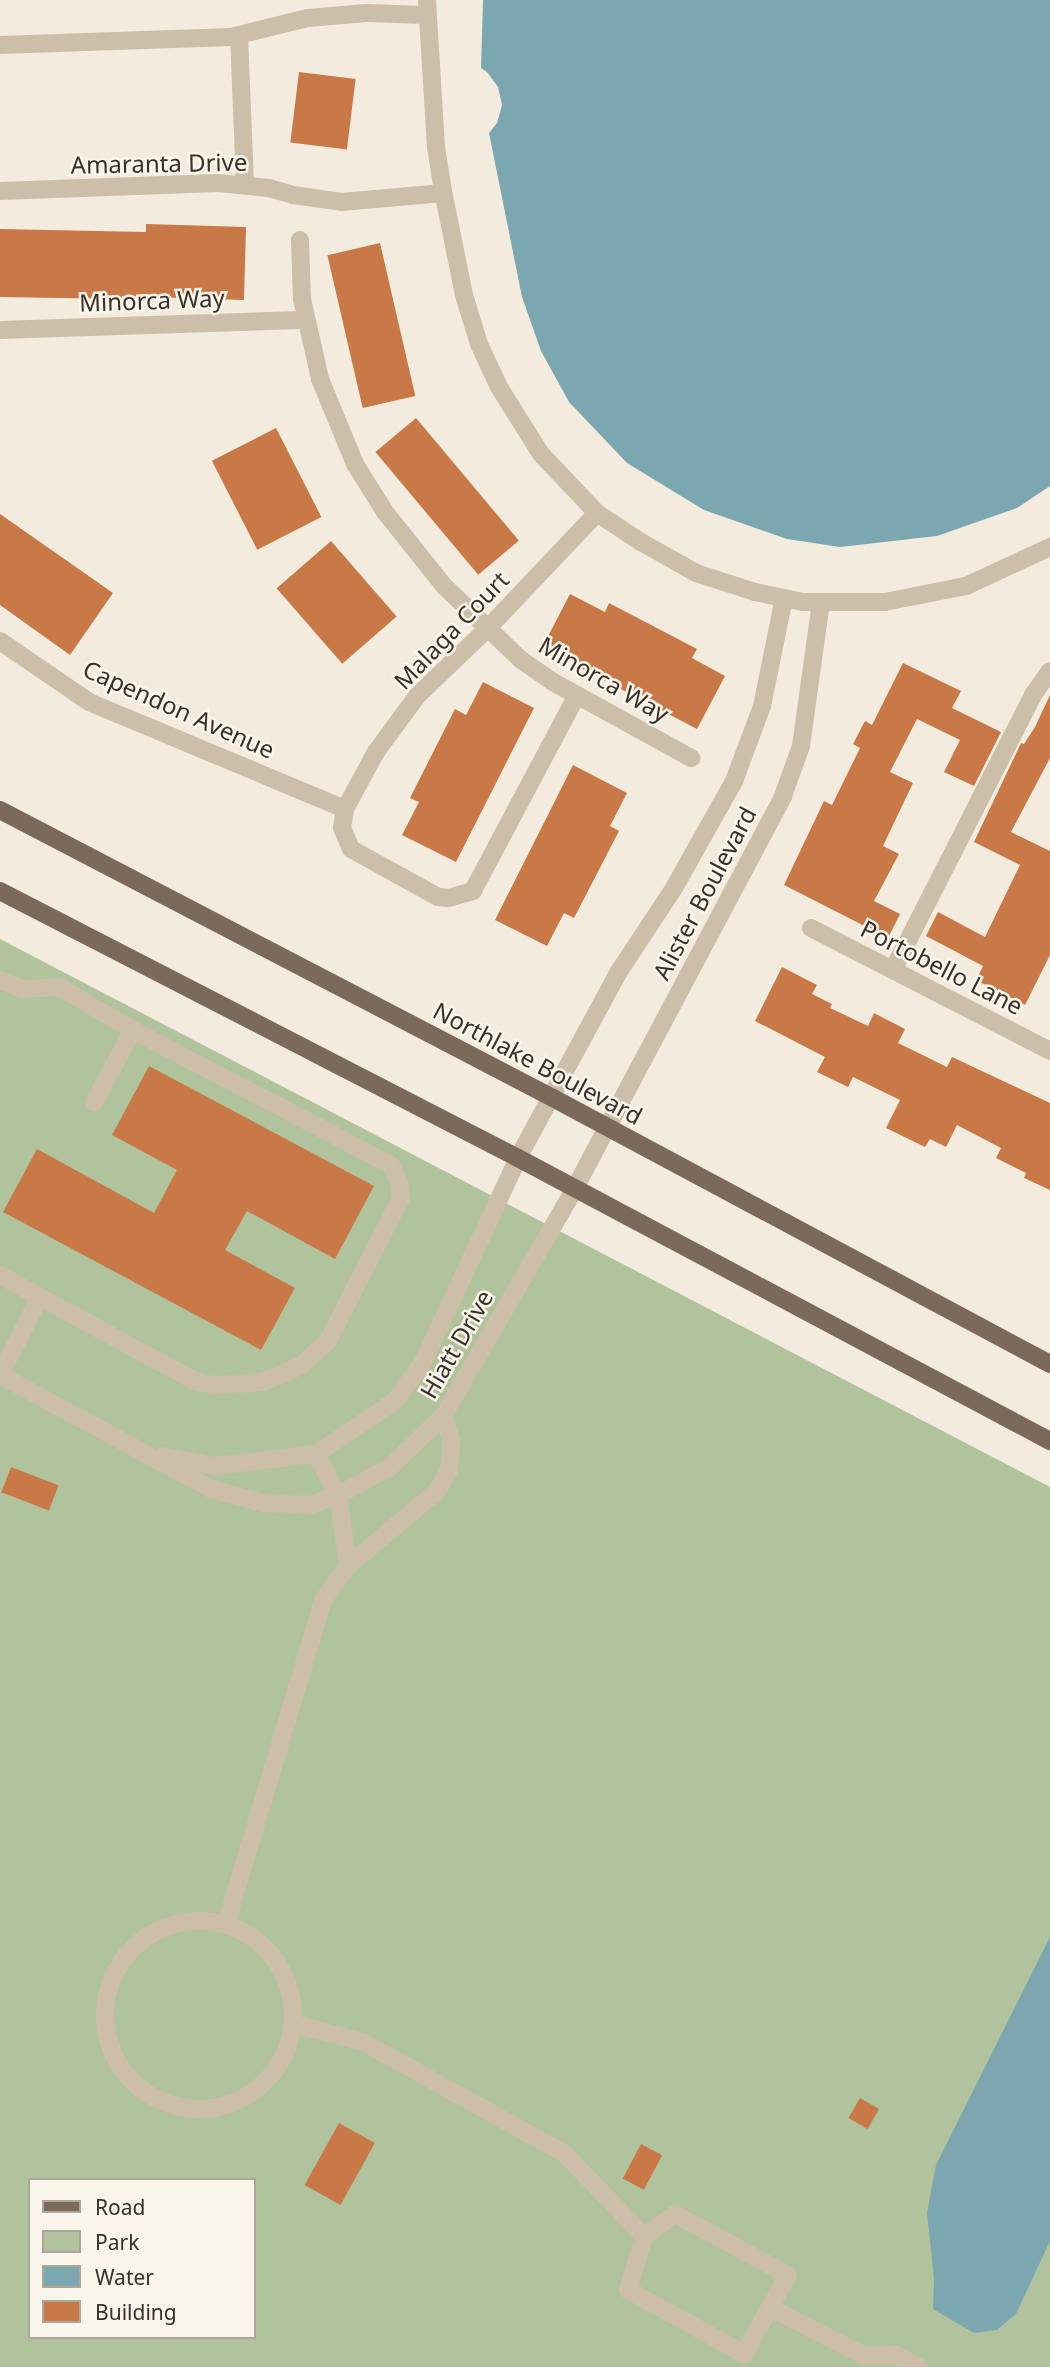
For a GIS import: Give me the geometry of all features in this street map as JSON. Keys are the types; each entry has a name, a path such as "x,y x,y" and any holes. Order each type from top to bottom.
{"main road":[{"name":"Northlake Boulevard","path":"0,810 553,1098 1050,1364"},
{"path":"0,891 518,1158 1050,1441"}],"street":[{"path":"0,45 239,36 308,18 426,7 436,147 443,193 464,295 479,344 499,387 541,454 597,513 696,573 784,598 812,602 885,602 966,586 1050,547"},
{"path":"239,36 245,185"},
{"name":"Amaranta Drive","path":"0,191 245,185 342,202 443,193"},
{"name":"Minorca Way","path":"300,240 306,320 320,379 355,464 409,544 444,586 520,659 577,695 691,758"},
{"name":"Minorca Way","path":"0,330 306,320"},
{"name":"Malaga Court","path":"345,808 376,752 417,696 488,628 597,513"},
{"name":"Alister Boulevard","path":"518,1158 553,1098 618,972 674,888 734,781 762,706 784,598"},
{"name":"Alister Boulevard","path":"575,1188 783,796 794,769 810,690 812,602"},
{"name":"Capendon Avenue","path":"0,641 89,702 345,808"},
{"path":"893,970 1033,695 1050,671"},
{"path":"345,808 342,828 345,839 351,849 364,858 438,897 448,898 473,891 577,695"},
{"name":"Portobello Lane","path":"811,928 1050,1051"},
{"path":"0,980 22,989 60,987 132,1030 391,1165 400,1182 401,1198 328,1341 302,1365 262,1382 212,1385 193,1380 0,1275"},
{"path":"94,1102 132,1030"},
{"name":"Hiatt Drive","path":"148,1453 214,1466 316,1454 395,1401 423,1362 518,1158"},
{"name":"Hiatt Drive","path":"0,1375 211,1489 263,1503 310,1505 338,1495 389,1468 443,1416 575,1188"},
{"path":"0,1375 40,1297"},
{"path":"226,1924 323,1600 348,1566 437,1491 449,1470 451,1439 443,1416"},
{"path":"316,1454 338,1495 348,1566"},
{"path":"204,1920 226,1924 246,1933 270,1952 287,1980 293,2024 288,2048 275,2071 254,2092 219,2107 177,2106 156,2098 124,2072 109,2042 105,2006 110,1982 126,1954 152,1933 166,1926 204,1920"},
{"path":"293,2024 363,2042 565,2154 645,2236"},
{"path":"675,2214 789,2275 744,2354 628,2290 645,2236 675,2214"},
{"path":"770,2308 867,2361 897,2355 919,2367"}],"green space":[{"path":"0,939 1050,1487 1050,2367 0,2367"}],"water":[{"path":"483,0 1050,0 1050,486 1017,508 937,536 840,547 787,539 704,510 627,463 569,402 541,351 522,297 489,133 497,123 502,105 498,87 481,68"},
{"path":"1050,1937 1050,2241 1016,2314 997,2330 974,2333 933,2309 934,2278 927,2213 936,2165"}],"building":[{"path":"299,72 356,79 347,149 290,142"},
{"path":"146,224 246,227 244,300 122,296 122,299 0,297 0,229 146,232"},
{"path":"380,243 415,396 363,408 327,255"},
{"path":"416,418 519,541 478,575 375,452"},
{"path":"276,428 321,517 257,550 212,461"},
{"path":"0,514 113,593 70,655 0,605"},
{"path":"331,541 397,616 342,664 277,588"},
{"path":"570,594 605,612 609,603 697,649 692,658 725,676 697,729 575,665 578,660 545,642"},
{"path":"903,663 961,691 952,708 1001,732 974,786 944,772 960,740 917,719 890,772 913,783 883,846 899,854 874,901 900,914 888,938 784,885 824,801 832,805 860,748 853,744 865,721 872,725"},
{"path":"483,682 534,708 456,862 402,835 419,802 410,798 455,709 466,715"},
{"path":"1050,695 1050,758 1011,832 1050,851 1050,955 1025,1005 976,980 983,966 926,936 938,912 985,937 1020,865 974,842 1021,743 1024,744 1035,727"},
{"path":"573,765 627,793 610,826 619,831 574,918 564,913 547,946 495,920"},
{"path":"782,967 817,985 812,994 832,1004 830,1008 868,1026 874,1013 905,1029 898,1043 947,1067 952,1057 1050,1103 1050,1190 1024,1178 1026,1173 996,1158 1001,1148 957,1125 946,1147 930,1139 925,1147 886,1128 900,1100 853,1077 848,1087 817,1072 825,1057 755,1021"},
{"path":"149,1066 374,1186 335,1259 247,1211 225,1250 295,1288 261,1350 3,1212 37,1149 154,1213 177,1170 112,1135"},
{"path":"11,1467 59,1485 49,1510 1,1492"},
{"path":"860,2098 879,2109 868,2129 848,2118"},
{"path":"339,2123 375,2143 340,2205 305,2185"},
{"path":"641,2144 662,2155 644,2190 623,2178"}]}
